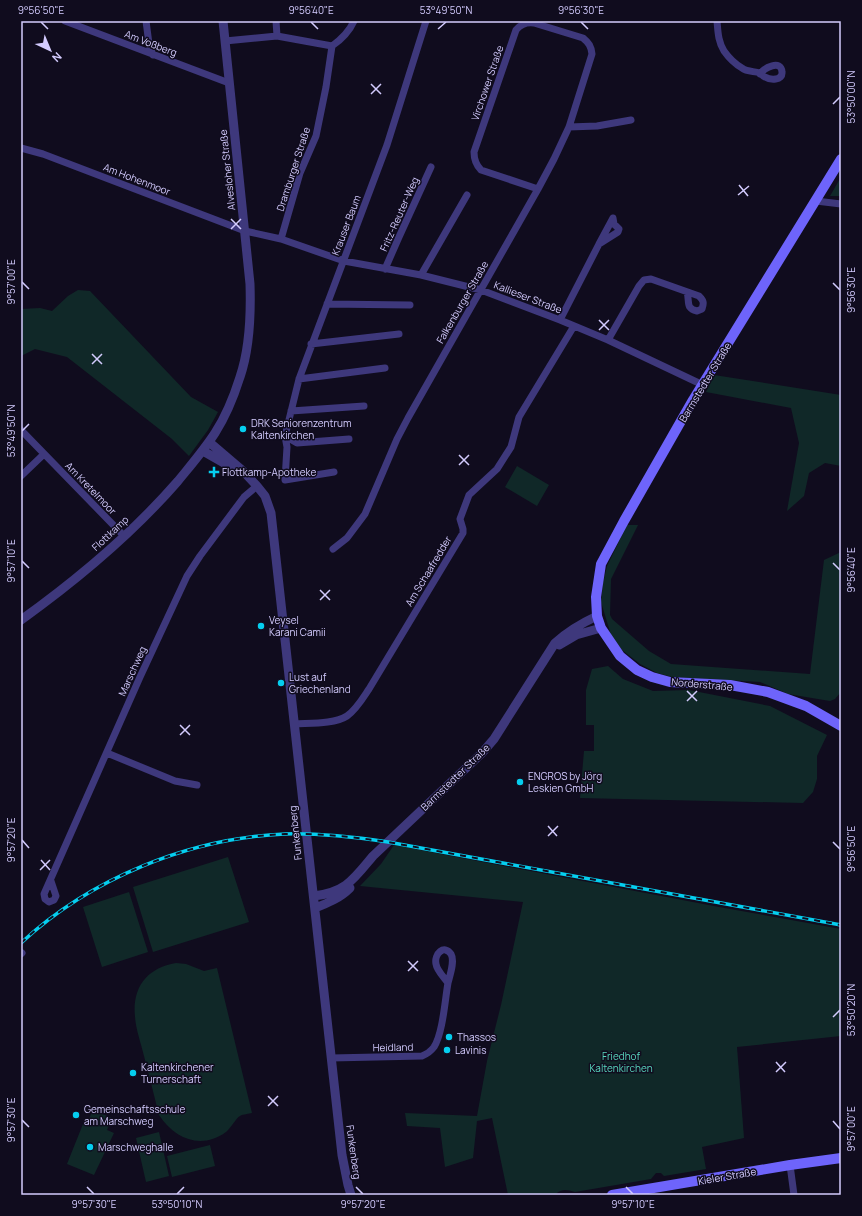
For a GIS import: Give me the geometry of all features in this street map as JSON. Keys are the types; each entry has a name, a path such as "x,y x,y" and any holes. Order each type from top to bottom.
{"main road":[{"name":"Barmstedter Straße","path":"601,628 597,616 596,597 601,564 626,517 702,385 841,159"},
{"name":"Norderstraße","path":"601,628 620,656 637,670 652,677 670,682 730,685 768,692 806,706 841,726"},
{"name":"Kieler Straße","path":"612,1195 790,1165 841,1158"}],"street":[{"name":"Am Voßberg","path":"65,21 229,83"},
{"path":"146,21 149,44 153,54"},
{"name":"Alvesloher Straße","path":"203,451 222,420 240,376 247,351 250,305 245,231 223,21"},
{"path":"276,21 277,36"},
{"path":"225,41 277,36 332,46 342,39 351,28 354,21"},
{"name":"Krauser Baum","path":"334,472 285,480 285,436 299,379 311,344 388,145 426,21"},
{"path":"717,21 718,36 724,50 730,58 743,70 760,74"},
{"name":"Virchower Straße","path":"538,189 486,172 478,166 474,157 474,152 516,30 524,24 534,23 582,38 591,48 592,54"},
{"name":"Dramburger Straße","path":"281,239 300,173 316,136 326,87 332,46"},
{"name":"Falkenburger Straße","path":"333,549 347,538 365,514 397,439 408,418 538,189 569,126 592,54"},
{"path":"569,126 597,126 631,120"},
{"name":"Am Hohenmoor","path":"21,148 43,154 245,231"},
{"name":"Fritz-Reuter-Weg","path":"385,269 431,167"},
{"path":"422,275 467,195"},
{"path":"816,201 841,204"},
{"name":"Kallieser Straße","path":"245,231 281,239 344,261 422,275 481,290 608,340 702,385"},
{"path":"560,320 599,244"},
{"path":"608,340 639,286 644,280 651,279 687,292"},
{"path":"327,304 410,305"},
{"name":"Am Schaafredder","path":"295,724 335,720 346,717 351,713 369,689 462,533 463,529 460,519 469,496 498,469 511,446 519,417 574,326"},
{"path":"311,344 399,334"},
{"path":"299,379 385,368"},
{"path":"291,411 364,406"},
{"name":"Am Kretelmoor","path":"21,430 124,536"},
{"path":"285,436 297,443 349,439"},
{"name":"Funkenberg","path":"209,442 243,470 246,475 258,486 265,496 271,513 342,1155 351,1195"},
{"name":"Funkenberg","path":"203,451 246,475"},
{"name":"Flottkamp","path":"21,620 84,572 124,536 163,497 203,451"},
{"path":"21,476 44,454"},
{"name":"Marschweg","path":"51,881 140,677 187,576 244,497 258,486"},
{"name":"Barmstedter Straße","path":"314,896 332,893 343,888 373,856 482,754 494,739 555,643 582,623 597,616"},
{"name":"Barmstedter Straße","path":"547,654 576,635 601,628"},
{"path":"107,753 175,781 197,785"},
{"name":"Barmstedter Straße","path":"315,908 341,896 350,889 363,868"},
{"name":"Heidland","path":"331,1058 426,1055 435,1046 439,1037 448,983"},
{"path":"790,1165 794,1195"}],"green space":[{"path":"841,177 841,196 830,196"},
{"path":"78,290 90,291 191,397 218,412 208,430 189,456 172,439 67,357 35,349 21,356 21,309 40,308 52,311 68,296"},
{"path":"714,375 841,395 841,466 825,463 809,473 804,496 787,511 799,443 791,408 706,392"},
{"path":"517,466 549,485 537,506 505,487"},
{"path":"627,525 638,525 611,579 610,615 612,619 649,651 671,664 810,674 824,560 841,552 841,692 835,699 830,701 788,694 760,682 672,677 657,673 640,664 622,650 611,635 601,602 607,566"},
{"path":"608,666 623,679 653,691 689,690 770,706 827,735 817,756 817,779 813,792 803,803 580,798 584,751 594,751 594,725 586,725 586,690 592,669"},
{"name":"Friedhof Kaltenkirchen","path":"394,845 841,929 841,1036 737,1047 744,1138 702,1147 706,1169 664,1176 661,1173 656,1173 651,1179 575,1192 562,1190 555,1195 508,1195 492,1118 477,1121 473,1158 445,1167 440,1128 407,1126 405,1113 477,1116 487,1061 501,1005 523,902 360,886 381,864"},
{"path":"228,857 249,922 153,952 133,887"},
{"path":"129,892 148,952 102,967 83,907"},
{"path":"176,963 186,964 204,971 217,968 252,1113 240,1116 226,1132 207,1140 198,1141 181,1136 165,1123 159,1115 136,1027 135,1006 139,988 149,974 157,969"},
{"name":"Marschweghalle","path":"93,1110 112,1118 107,1130 114,1133 94,1175 67,1164 85,1119 88,1121"},
{"path":"159,1132 169,1176 146,1182 136,1138"},
{"path":"210,1145 215,1166 172,1177 167,1156"}],"railway":[{"path":"21,943 78,899 110,881 144,866 178,853 214,844 249,837 285,834 337,836 388,842 841,925"}],"place":[{"name":"DRK Seniorenzentrum Kaltenkirchen","path":"243,429"},
{"name":"Flottkamp-Apotheke","path":"214,472"},
{"name":"Veysel Karani Camii","path":"261,626"},
{"name":"Lust auf Griechenland","path":"281,683"},
{"name":"ENGROS by Jörg Leskien GmbH","path":"520,782"},
{"name":"Thassos","path":"449,1037"},
{"name":"Lavinis","path":"447,1050"},
{"name":"Kaltenkirchener Turnerschaft","path":"133,1073"},
{"name":"Gemeinschaftsschule am Marschweg","path":"76,1115"},
{"name":"Marschweghalle","path":"90,1147"}]}
